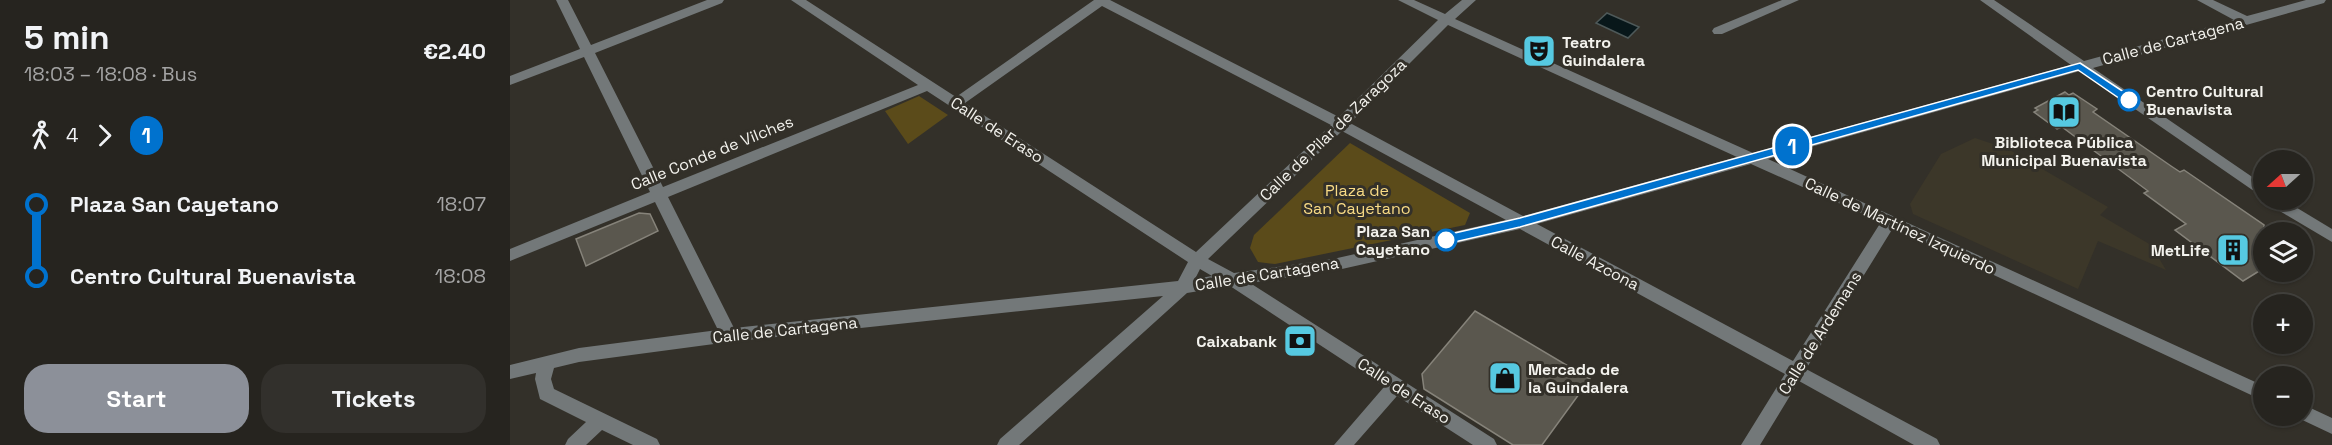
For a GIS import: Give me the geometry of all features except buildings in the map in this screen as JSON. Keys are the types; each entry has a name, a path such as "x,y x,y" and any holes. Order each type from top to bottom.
{"street":[{"path":"562,0 729,335"},
{"path":"510,81 718,0"},
{"name":"Calle de Eraso","path":"797,0 1197,260 1232,280 1488,445"},
{"path":"956,104 1101,0"},
{"name":"Calle Azcona","path":"1101,0 1341,124 1931,445"},
{"name":"Calle de Martínez Izquierdo","path":"1404,0 1751,158 1785,171 2253,389"},
{"name":"Calle de Pilar de Zaragoza","path":"1197,260 1341,124 1446,20 1470,0"},
{"path":"1718,31 1793,0"},
{"path":"1986,0 2253,185"},
{"path":"2203,0 2246,21"},
{"name":"Calle de Cartagena","path":"510,372 579,355 729,335 1183,287 1333,265 1520,223 2320,0"},
{"name":"Calle Conde de Vilches","path":"510,255 927,86"},
{"path":"2289,210 2332,236"},
{"name":"Calle de Ardemans","path":"1750,445 1889,220"},
{"path":"1006,445 1183,287 1197,260"},
{"path":"547,362 543,379 546,394 651,445"},
{"path":"1342,445 1395,386"},
{"path":"2313,417 2332,426"},
{"path":"574,445 600,420"}],"shaded area":[{"path":"1607,13 1639,27 1628,38 1596,23"},
{"path":"1975,138 2008,149 2108,207 2100,215 2151,245 2166,270 2098,241 2078,289 1913,214 1910,204 1941,154"}],"green space":[{"path":"919,96 948,115 908,144 885,111"},
{"name":"Plaza de San Cayetano","path":"1350,143 1470,213 1465,225 1275,264 1258,262 1250,248 1254,235"}],"bus line":[{"name":"1","path":"1446,240 1520,223 2080,66 2129,100"}],"place":[{"name":"Teatro Guindalera","path":"1539,51"},
{"name":"Centro Cultural Buenavista","path":"2129,100"},
{"name":"Biblioteca Pública Municipal Buenavista","path":"2064,112"},
{"name":"Plaza San Cayetano","path":"1446,240"},
{"name":"MetLife","path":"2233,250"},
{"name":"Caixabank","path":"1300,341"},
{"name":"Mercado de la Guindalera","path":"1505,378"}]}
